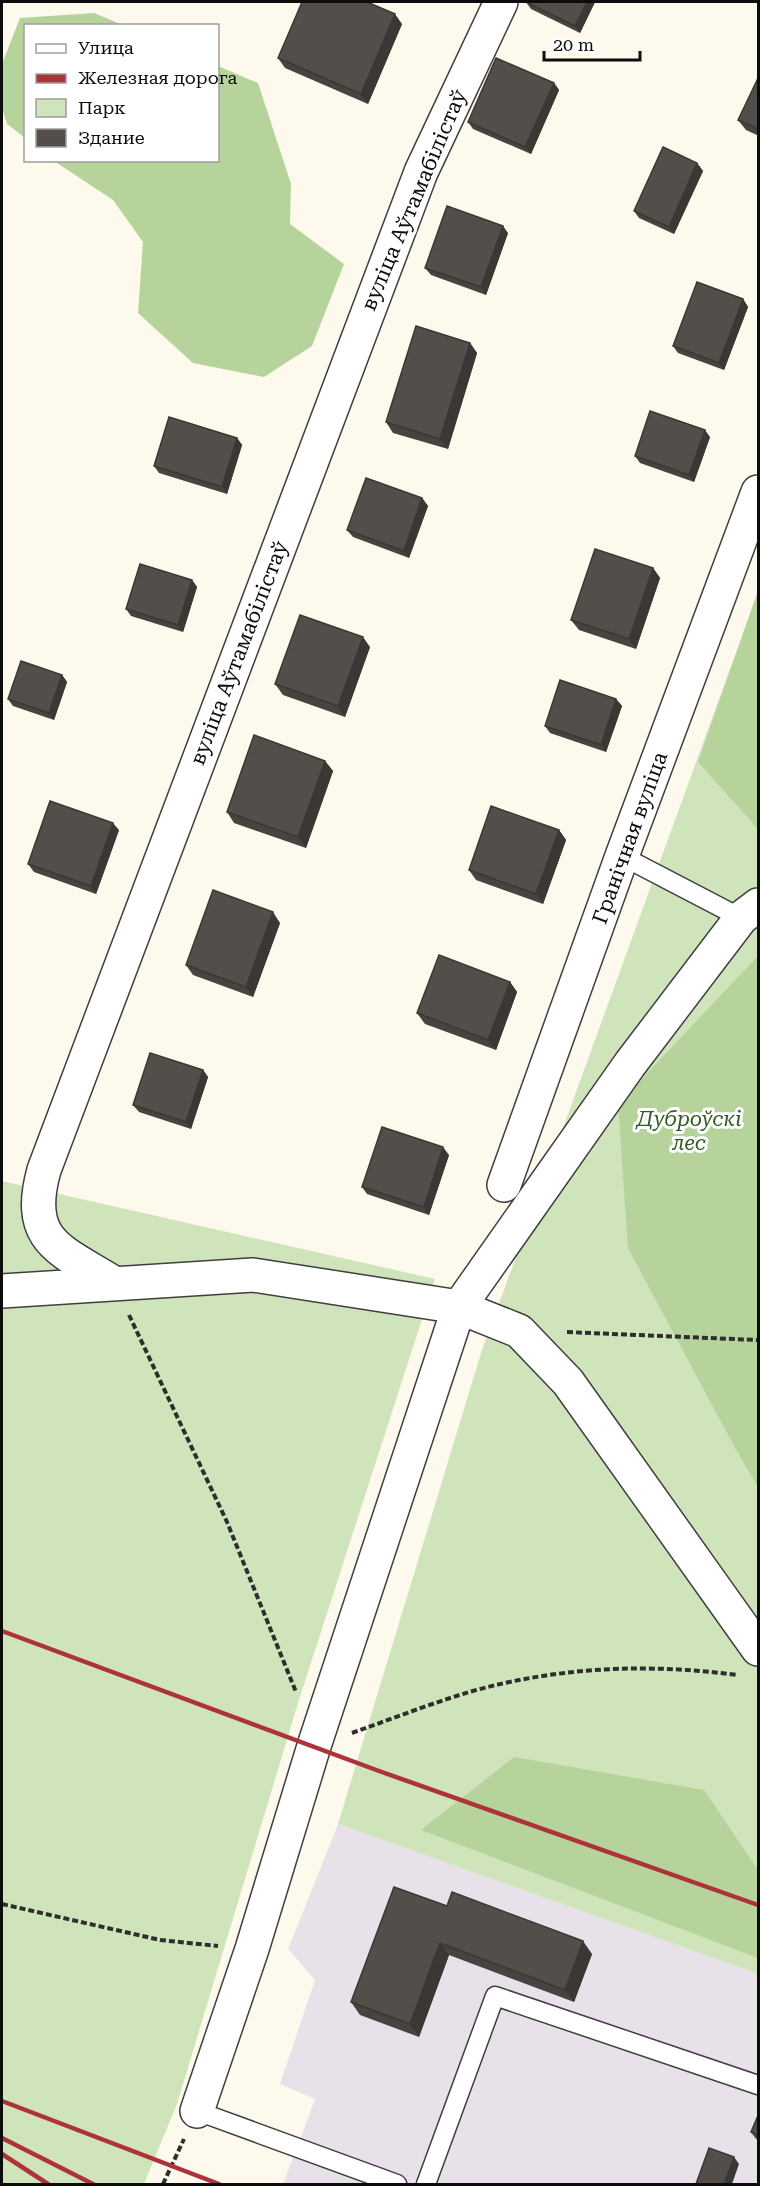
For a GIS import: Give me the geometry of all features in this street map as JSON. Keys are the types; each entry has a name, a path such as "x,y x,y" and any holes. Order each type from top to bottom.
{"street":[{"name":"вуліца Аўтамабілістаў","path":"114,1283 56,1246 47,1236 39,1221 37,1206 44,1170 421,172 501,2"},
{"name":"Гранічная вуліца","path":"504,1185 622,856 759,492"},
{"path":"197,2111 252,1949 318,1735 459,1307 630,1064 750,911"},
{"path":"2,1291 253,1275 459,1307 519,1331 568,1382 759,1649"}],"lane":[{"path":"622,856 750,911"},
{"path":"426,2184 495,1996 759,2085"},
{"path":"197,2111 397,2184"}],"path":[{"path":"519,1331 759,1340"},
{"path":"2,1904 160,1940 252,1949"},
{"path":"163,2184 197,2111"}],"shaded area":[{"path":"338,1824 758,1974 758,2184 283,2184 315,2099 280,2084 315,1980 288,1949"}],"green space":[{"path":"94,13 121,24 24,24 24,137 7,124 2,108 2,64 20,18"},
{"path":"219,66 258,83 291,184 290,224 344,264 312,346 264,377 193,363 138,313 143,242 113,200 56,162 219,162"},
{"path":"758,591 758,829 698,762"},
{"path":"758,592 758,1974 338,1824 481,1353"},
{"name":"Дуброўскі лес","path":"758,956 758,1487 628,1248 618,1104"},
{"path":"2,1181 435,1279 299,1700 177,2104 144,2184 2,2184"},
{"path":"514,1757 704,1790 758,1868 758,1958 421,1830"}],"building":[{"path":"302,2 367,2 395,14 361,94 278,58"},
{"path":"526,2 587,2 575,26"},
{"path":"496,58 554,83 525,147 468,122"},
{"path":"759,76 759,129 738,120"},
{"path":"663,147 697,163 669,227 634,211"},
{"path":"447,206 503,226 481,287 425,268"},
{"path":"697,282 743,299 719,363 673,346"},
{"path":"416,326 470,343 440,439 386,422"},
{"path":"650,411 705,430 689,475 635,456"},
{"path":"169,417 237,438 222,487 154,466"},
{"path":"366,478 422,498 404,551 347,530"},
{"path":"595,549 653,568 629,639 571,620"},
{"path":"140,564 192,580 178,625 126,609"},
{"path":"300,615 363,637 338,706 275,684"},
{"path":"21,661 62,675 49,713 8,699"},
{"path":"560,680 616,699 601,745 545,726"},
{"path":"254,735 325,761 298,837 227,812"},
{"path":"50,801 113,823 91,886 28,864"},
{"path":"491,806 559,830 536,894 469,870"},
{"path":"213,890 273,912 246,987 186,965"},
{"path":"439,955 510,982 488,1040 417,1013"},
{"path":"150,1053 203,1070 186,1122 133,1105"},
{"path":"382,1127 443,1147 424,1207 362,1187"},
{"path":"394,1887 447,1906 452,1892 583,1941 565,1990 440,1943 410,2024 351,2002"},
{"path":"759,2113 759,2135 751,2132"},
{"path":"709,2148 734,2157 724,2184 696,2184"}],"railway":[{"path":"2,1631 379,1771 758,1905"},
{"path":"2,2101 219,2184"},
{"path":"2,2138 93,2184"},
{"path":"2,2154 48,2184"}]}
